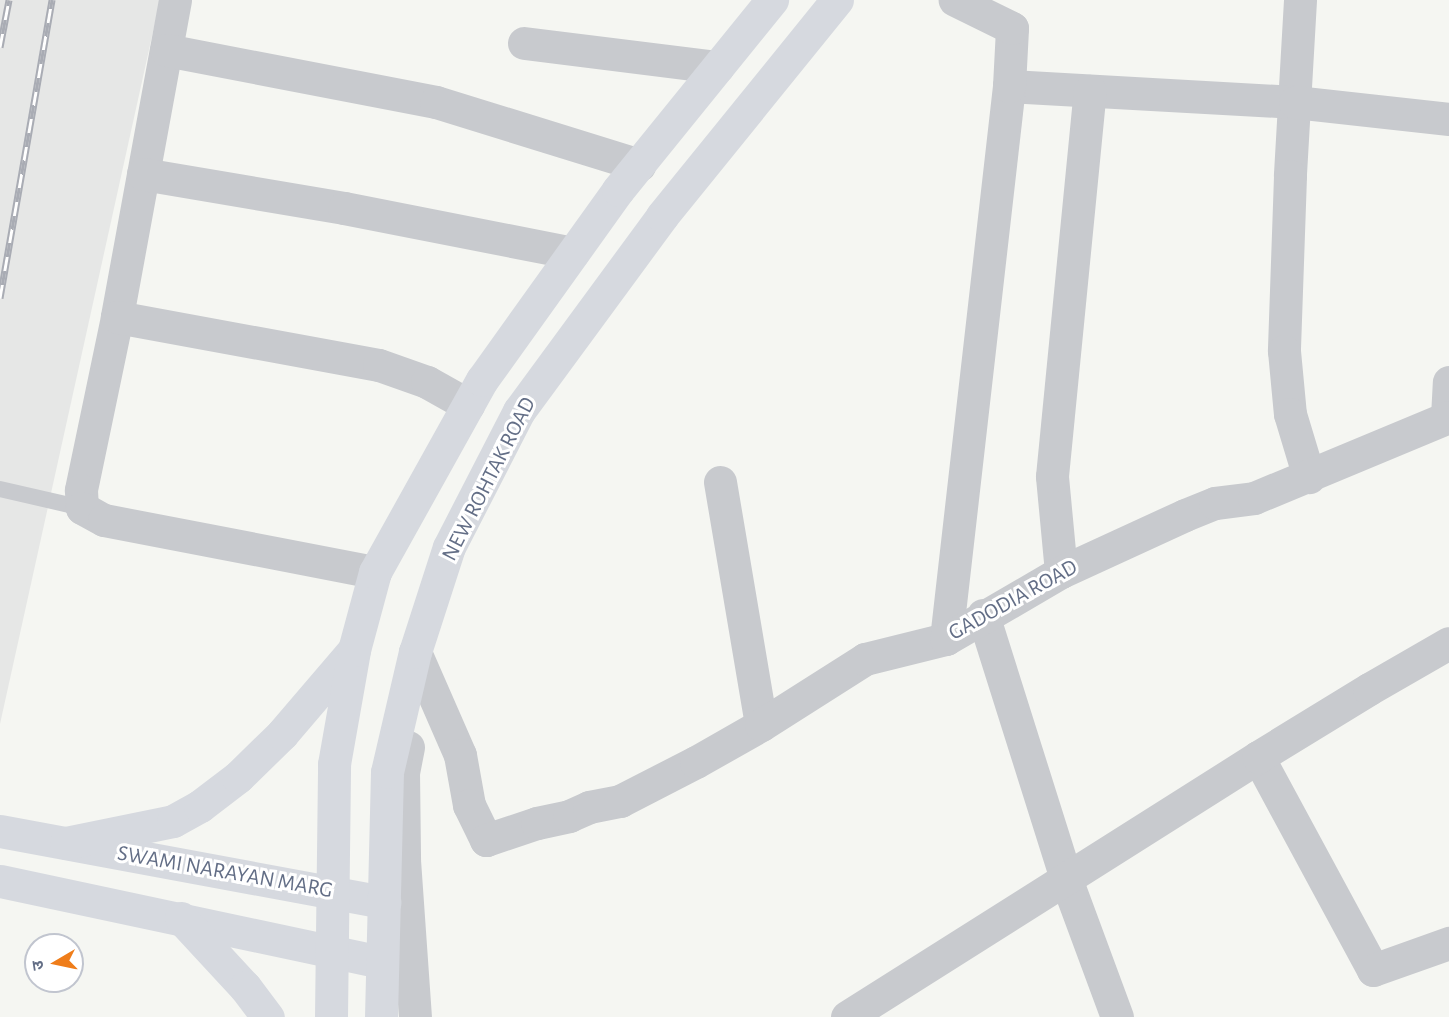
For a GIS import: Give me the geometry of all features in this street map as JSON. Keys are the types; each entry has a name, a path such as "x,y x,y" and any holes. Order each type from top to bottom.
{"main road":[{"path":"331,1017 334,764 354,650 375,572 482,380 573,252 639,165 772,0"},
{"name":"NEW ROHTAK ROAD","path":"381,1017 387,772 449,547 519,411 662,216 837,0"},
{"path":"66,843 173,821 200,806 238,777 282,734 354,650"},
{"name":"SWAMI NARAYAN MARG","path":"0,831 384,902"},
{"path":"0,880 382,962"},
{"path":"181,918 245,987 268,1017"}],"street":[{"path":"175,0 117,317 81,490 82,508 104,520 375,572"},
{"path":"946,639 1009,86 1012,28 955,0"},
{"path":"1300,0 1284,351 1290,414 1308,477"},
{"path":"524,43 718,67"},
{"path":"166,50 436,102 639,165"},
{"path":"1009,86 1295,102 1449,119"},
{"path":"1060,572 1052,476 1090,91"},
{"path":"143,174 344,208 573,252"},
{"path":"117,317 379,365 427,382 468,405"},
{"path":"1448,417 1449,382"},
{"name":"GADODIA ROAD","path":"419,662 460,755 469,805 486,840 537,823 569,816 589,807 620,801 761,725 865,659 946,639 983,615 1060,572 1215,503 1254,498 1448,417"},
{"path":"720,482 761,725"},
{"path":"983,615 1066,879 1117,1017"},
{"path":"848,1017 1369,688 1449,644"},
{"path":"415,1017 404,860 403,772 419,662"},
{"path":"1258,757 1373,970 1449,943"}],"lane":[{"path":"0,489 82,508"}],"shaded area":[{"path":"0,0 160,0 0,724"}],"railway":[{"path":"0,47 9,0"},
{"path":"0,298 52,0"}]}
